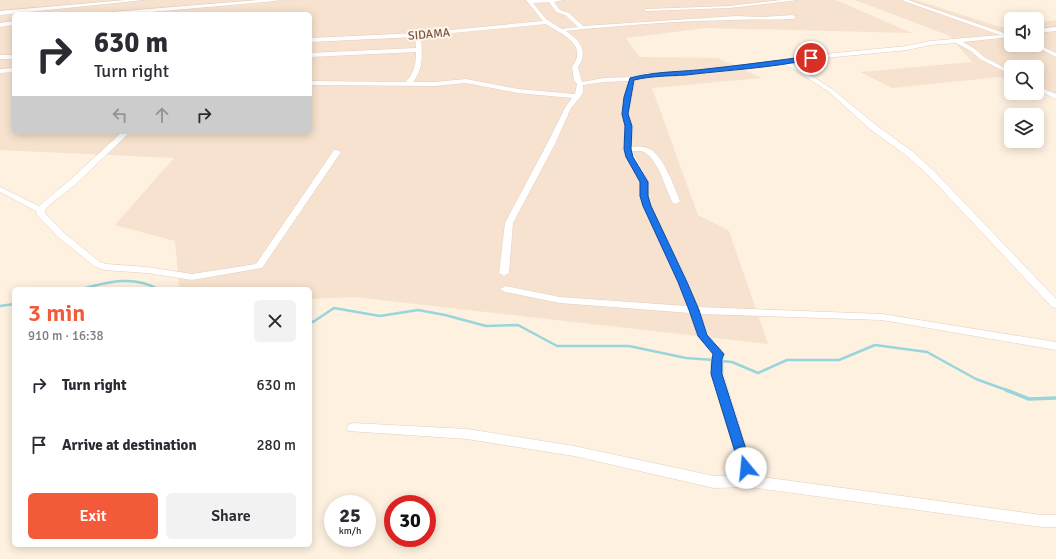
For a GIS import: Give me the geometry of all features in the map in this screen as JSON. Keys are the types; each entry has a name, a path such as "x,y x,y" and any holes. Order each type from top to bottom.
{"street":[{"path":"0,13 142,0"},
{"path":"131,12 226,2 275,0"},
{"path":"550,0 558,11 567,14 582,28"},
{"path":"529,1 562,0"},
{"path":"646,10 729,7 796,0"},
{"path":"903,0 1004,33"},
{"path":"504,274 509,223 551,144 568,108 580,92 580,84 576,80 575,67 581,58 581,53 575,39 564,30 547,22 535,10 529,1"},
{"path":"222,9 226,2"},
{"path":"564,30 636,23 736,18 761,19 793,16"},
{"name":"SIDAMA","path":"312,40 418,35 547,22"},
{"path":"0,24 12,23"},
{"path":"1044,31 1056,29"},
{"path":"407,84 415,77 420,55 418,35"},
{"path":"580,84 604,80 632,79 647,75 676,74 786,62 825,56 1004,36"},
{"path":"958,41 982,58 1004,69"},
{"path":"1044,49 1056,55"},
{"path":"312,55 419,50"},
{"path":"0,58 12,57"},
{"path":"786,62 830,90 873,127 910,154 967,210 1056,305"},
{"path":"0,71 12,70"},
{"path":"632,79 625,114 629,126 627,149 644,182 644,196 647,206 694,310 703,336 719,354 717,359 717,374 750,481"},
{"path":"312,83 435,84 466,81 518,91 578,96"},
{"path":"1044,91 1056,97"},
{"path":"40,210 74,182 124,134"},
{"path":"627,149 640,149 649,153 662,170 676,201"},
{"path":"0,189 40,210 60,234 97,264 104,267 147,270 192,278 259,266 337,152"},
{"path":"505,289 560,300 694,310 882,317 1056,346"},
{"path":"353,428 467,434 574,451 714,482 750,481 1042,521 1056,521"}],"shaded area":[{"path":"0,0 836,0 912,33 706,28 626,38 639,57 718,58 762,78 652,88 698,215 729,231 768,344 354,297 312,299 312,287 179,287 175,241 115,225 174,158 0,150"},
{"path":"855,0 916,0 1000,27 1004,27 1004,52 1044,52 1044,22 1056,20 1056,98 1044,94 1044,60 1004,60 1004,78 1000,77 892,88 860,72 972,62 950,36"}],"waterway":[{"path":"90,287 120,281 139,282 154,287"},
{"path":"0,306 12,304"},
{"path":"312,322 334,308 380,316 418,310 445,315 486,326 518,325 557,346 629,346 686,358 714,360"},
{"path":"721,361 732,362 758,373 787,360 839,360 875,345 927,352 976,379 1009,391"},
{"path":"1006,390 1029,399 1056,398"}],"route":[{"path":"746,468 717,374 717,359 719,354 703,336 683,282 647,206 644,196 644,182 627,149 629,126 625,114 627,97 632,79 647,75 676,74 745,67 811,58"}]}
